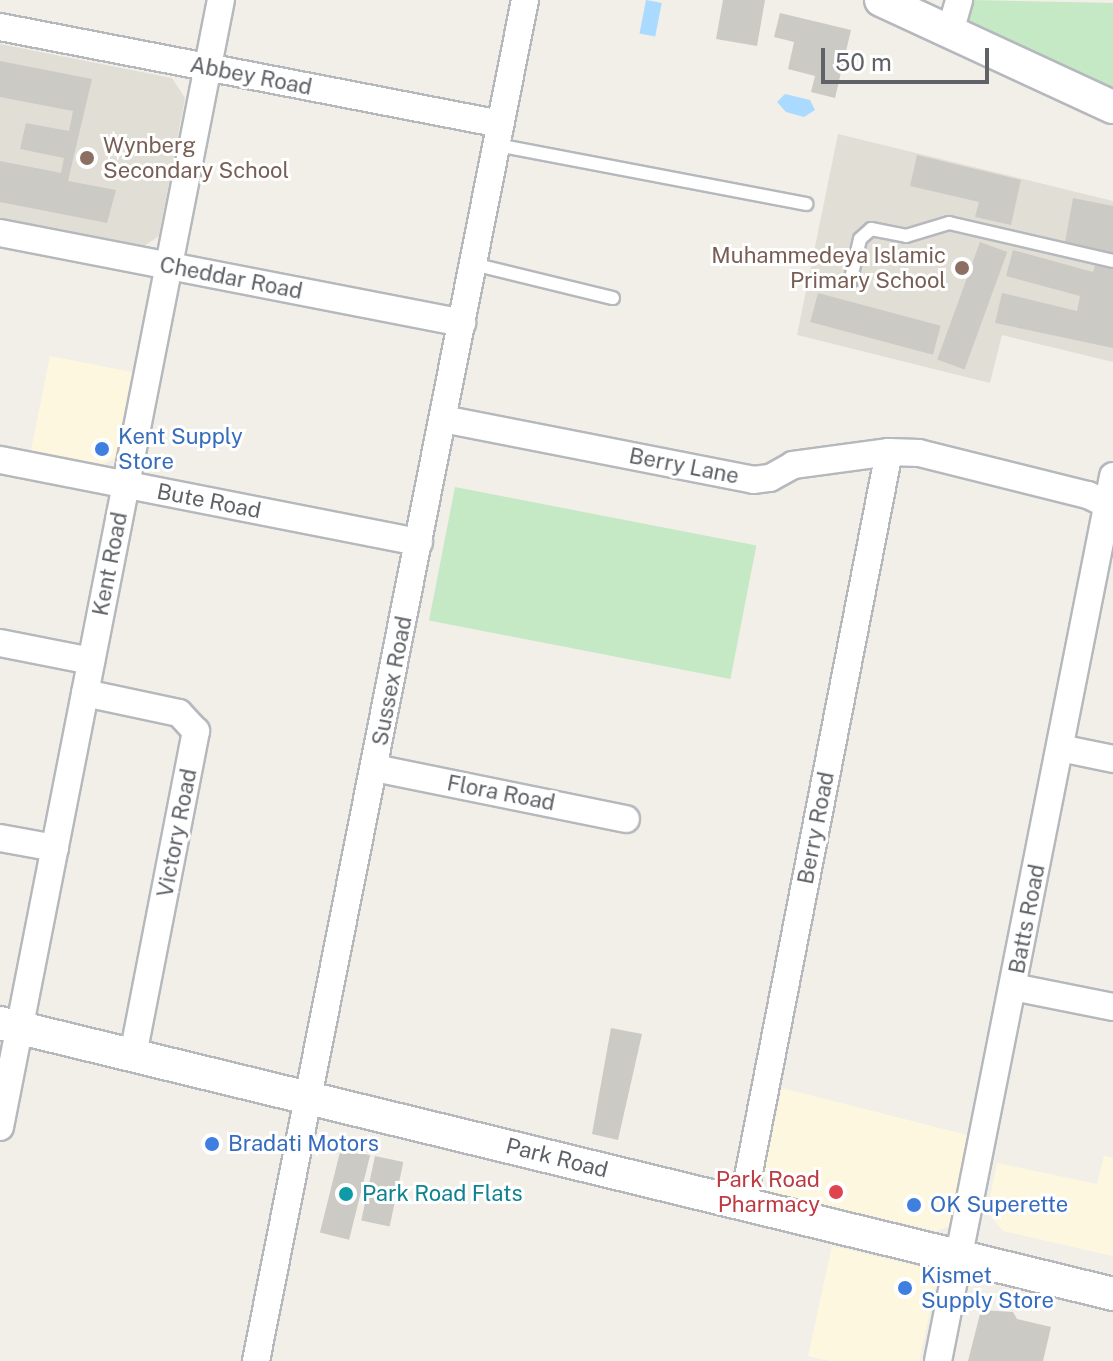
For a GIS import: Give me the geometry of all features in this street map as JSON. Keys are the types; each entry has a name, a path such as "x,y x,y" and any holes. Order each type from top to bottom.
{"street":[{"name":"Kent Road","path":"0,1127 10,1025 55,848 221,0"},
{"name":"Sussex Road","path":"256,1361 525,0"},
{"path":"881,0 1113,107"},
{"path":"950,32 959,0"},
{"name":"Abbey Road","path":"0,27 208,67 499,135"},
{"name":"Cheddar Road","path":"0,233 462,323"},
{"name":"Berry Lane","path":"443,419 753,480 770,478 793,465 889,452 953,460 1110,505"},
{"name":"Berry Road","path":"743,1203 889,452"},
{"name":"Bute Road","path":"0,460 419,542"},
{"name":"Batts Road","path":"938,1361 1110,505 1113,476"},
{"path":"0,643 91,661"},
{"name":"Victory Road","path":"85,693 179,713 196,731 133,1055"},
{"path":"1060,748 1113,759"},
{"name":"Flora Road","path":"375,768 626,819"},
{"path":"0,838 55,848"},
{"path":"1013,987 1113,1007"},
{"name":"Park Road","path":"10,1025 1113,1294"}],"lane":[{"path":"499,135 806,204"},
{"path":"850,283 860,239 871,229 906,236 949,223 1113,261"},
{"path":"473,264 613,298"}],"shaded area":[{"name":"Wynberg Secondary School","path":"0,44 172,78 185,98 159,236 144,246 0,218"},
{"name":"Muhammedeya Islamic Primary School","path":"838,134 1113,201 1113,362 1002,335 990,383 797,335"},
{"path":"50,356 132,372 115,458 103,464 31,450"},
{"path":"782,1088 967,1135 949,1226 937,1231 770,1192 764,1173"},
{"path":"1104,1156 1113,1158 1113,1256 1003,1231 987,1212 997,1163 1097,1184"},
{"path":"832,1246 930,1269 937,1280 919,1361 830,1361 808,1356"}],"green space":[{"path":"970,0 1113,3 1113,89 969,23"},
{"path":"455,487 756,546 730,679 429,621"}],"water":[{"path":"646,0 662,3 655,36 640,33"},
{"path":"785,94 810,100 815,110 804,117 786,112 777,102"}],"building":[{"path":"723,0 765,0 757,46 716,39"},
{"path":"780,13 851,30 835,98 811,92 815,76 788,69 794,42 774,37"},
{"path":"0,61 92,79 68,181 116,190 107,223 0,202 0,161 61,173 64,158 20,149 26,123 69,131 73,111 0,97"},
{"path":"917,155 1021,180 1011,225 975,217 979,202 910,186"},
{"path":"1073,198 1113,206 1113,253 1065,242"},
{"path":"980,242 1007,252 964,369 937,359"},
{"path":"1013,250 1093,272 1096,262 1113,265 1113,348 995,323 1002,293 1077,311 1080,296 1006,276"},
{"path":"818,293 941,326 933,355 810,322"},
{"path":"611,1028 642,1034 618,1140 592,1134"},
{"name":"Park Road Flats","path":"341,1148 370,1155 349,1240 320,1232"},
{"path":"375,1156 403,1162 390,1227 361,1221"},
{"path":"981,1310 1013,1312 1017,1319 1051,1327 1043,1361 968,1361"}],"place":[{"name":"Wynberg Secondary School","path":"87,158"},
{"name":"Muhammedeya Islamic Primary School","path":"962,268"},
{"name":"Kent Supply Store","path":"102,449"},
{"name":"Bradati Motors","path":"212,1144"},
{"name":"Park Road Pharmacy","path":"836,1192"},
{"name":"Park Road Flats","path":"346,1194"},
{"name":"OK Superette","path":"914,1205"},
{"name":"Kismet Supply Store","path":"905,1288"}]}
